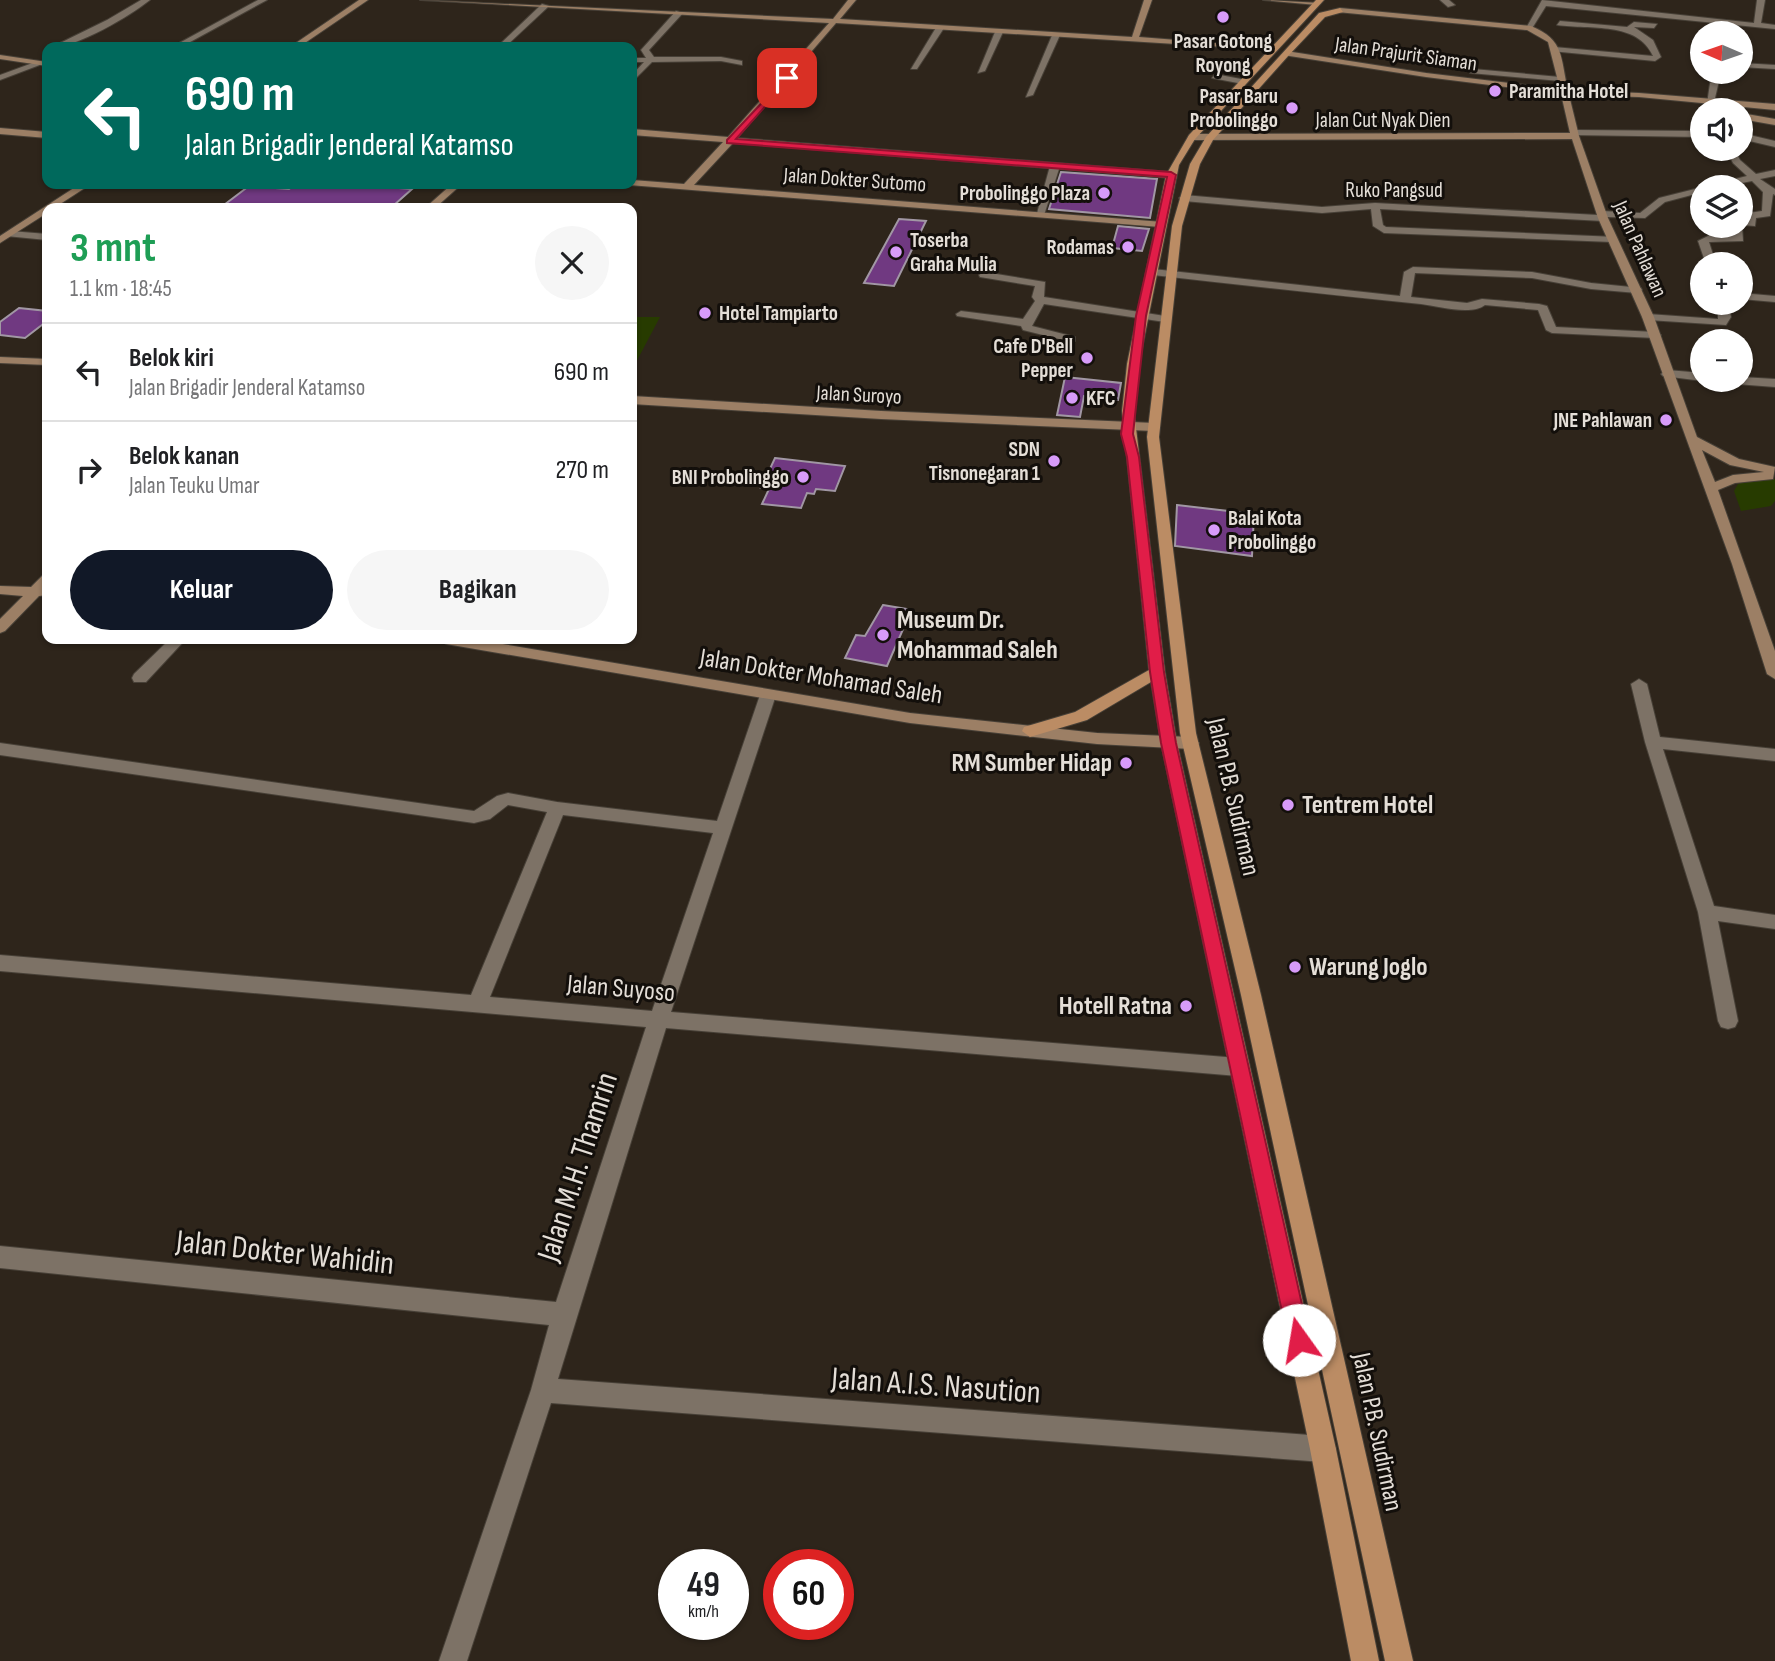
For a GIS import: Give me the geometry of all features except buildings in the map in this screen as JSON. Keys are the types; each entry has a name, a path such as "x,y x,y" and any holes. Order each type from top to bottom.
{"main road":[{"name":"Jalan P.B. Sudirman","path":"1319,2 1192,137 1171,175 1153,272 1141,316 1127,429 1141,521 1157,672 1180,743 1254,1008 1399,1661"},
{"name":"Jalan P.B. Sudirman","path":"1336,6 1322,15 1209,139 1195,164 1184,198 1170,274 1154,432 1175,643 1180,743 1238,1067 1323,1449 1365,1661"},
{"path":"1141,521 1162,522"},
{"path":"1030,731 1081,716 1157,672"}],"street":[{"path":"67,42 113,20 146,0"},
{"path":"302,42 364,0"},
{"path":"424,0 835,21 1274,48"},
{"path":"687,187 852,0"},
{"path":"1135,39 1148,0"},
{"path":"1267,0 1319,2"},
{"path":"1444,0 1451,5"},
{"path":"1757,25 1761,0"},
{"path":"186,42 261,1"},
{"path":"1528,28 1545,1 1644,10 1712,21"},
{"path":"506,42 545,6"},
{"path":"1336,6 1528,28 1546,35 1552,41 1554,49 1657,58 1650,42 1631,30 1560,23"},
{"path":"651,58 645,50 679,13"},
{"path":"1631,30 1630,25 1634,24 1667,27 1670,16"},
{"path":"1754,25 1775,27"},
{"path":"914,67 940,28"},
{"path":"981,71 999,32"},
{"path":"1029,95 1056,34"},
{"name":"Jalan Pahlawan","path":"1554,49 1575,134 1602,216 1655,335 1667,374 1712,488 1775,674"},
{"path":"27,60 42,53"},
{"name":"Jalan Prajurit Siaman","path":"1286,53 1381,69 1618,97"},
{"path":"0,57 42,63"},
{"path":"637,74 651,58"},
{"path":"637,59 721,58 739,63"},
{"path":"0,78 42,64"},
{"path":"1754,65 1775,66"},
{"path":"1473,71 1560,79"},
{"path":"1215,76 1243,82"},
{"path":"1618,97 1639,95 1690,100"},
{"path":"1618,97 1690,108"},
{"path":"1753,105 1775,107"},
{"path":"1753,118 1775,122"},
{"path":"0,131 42,135"},
{"path":"637,132 1171,175"},
{"path":"1575,134 1690,134"},
{"name":"Jalan Cut Nyak Dien","path":"1192,137 1209,139 1575,134"},
{"path":"1753,139 1775,144"},
{"path":"1736,161 1750,175"},
{"path":"1039,215 1055,166"},
{"path":"1753,178 1775,173"},
{"path":"1753,178 1772,192 1767,214 1753,215"},
{"name":"Jalan Dokter Sutomo","path":"637,183 1160,224"},
{"path":"57,203 78,189"},
{"path":"436,203 451,189"},
{"name":"Ruko Pangsud","path":"1184,198 1322,210 1375,206 1642,216 1662,200 1690,192"},
{"path":"1375,206 1380,228 1436,233 1612,239"},
{"path":"1430,208 1436,233"},
{"path":"0,240 42,213"},
{"path":"10,233 42,236"},
{"path":"1707,252 1703,241 1708,238"},
{"path":"1720,238 1739,238"},
{"path":"1405,300 1410,271 1478,287 1541,307 1554,331 1655,335"},
{"path":"1153,272 1475,307 1478,287"},
{"path":"984,275 1041,284 1037,297 1041,300 1165,319"},
{"path":"1478,287 1532,275 1598,287 1637,290"},
{"path":"1753,297 1775,299"},
{"path":"1026,323 1041,300"},
{"path":"961,314 1026,323"},
{"path":"1648,317 1722,323 1725,315"},
{"path":"1026,323 1027,328 1034,332 1071,338"},
{"path":"0,360 42,362"},
{"path":"1667,374 1690,376"},
{"path":"1753,381 1775,383"},
{"name":"Jalan Suroyo","path":"637,400 1084,425 1154,432"},
{"path":"1693,440 1735,462 1775,473"},
{"path":"1712,488 1733,479 1775,473"},
{"path":"0,590 41,592"},
{"path":"0,628 41,592"},
{"path":"140,678 173,644"},
{"name":"Jalan Dokter Mohamad Saleh","path":"475,644 934,721 1180,743"},
{"path":"1639,684 1653,742 1707,912 1728,1021"},
{"name":"Jalan M.H. Thamrin","path":"453,1661 543,1390 564,1315 659,1018 768,695"},
{"path":"1653,742 1775,755"},
{"path":"0,749 474,817 488,814 503,800 723,828"},
{"path":"478,1003 556,808"},
{"path":"1707,912 1775,922"},
{"name":"Jalan Suyoso","path":"0,963 659,1018 791,1032 1238,1067"},
{"name":"Jalan Dokter Wahidin","path":"0,1257 564,1315"},
{"name":"Jalan A.I.S. Nasution","path":"543,1390 1323,1449"}],"green space":[{"path":"637,317 660,317 637,361"},
{"path":"1753,479 1775,479 1775,501 1771,506 1741,511 1734,491 1738,484"}],"place":[{"name":"Pasar Gotong Royong","path":"1223,17"},
{"name":"Paramitha Hotel","path":"1495,91"},
{"name":"Pasar Baru Probolinggo","path":"1292,108"},
{"name":"Probolinggo Plaza","path":"1104,193"},
{"name":"Rodamas","path":"1128,247"},
{"name":"Toserba Graha Mulia","path":"896,252"},
{"name":"Hotel Tampiarto","path":"705,313"},
{"name":"Cafe D'Bell Pepper","path":"1087,358"},
{"name":"KFC","path":"1072,398"},
{"name":"JNE Pahlawan","path":"1666,420"},
{"name":"SDN Tisnonegaran 1","path":"1054,461"},
{"name":"BNI Probolinggo","path":"803,477"},
{"name":"Balai Kota Probolinggo","path":"1214,530"},
{"name":"Museum Dr. Mohammad Saleh","path":"883,635"},
{"name":"RM Sumber Hidap","path":"1126,763"},
{"name":"Tentrem Hotel","path":"1288,805"},
{"name":"Warung Joglo","path":"1295,967"},
{"name":"Hotell Ratna","path":"1186,1006"}],"route":[{"path":"787,78 730,141 1171,175 1153,272 1141,316 1127,434 1133,457 1157,672 1169,743 1299,1340"}]}
